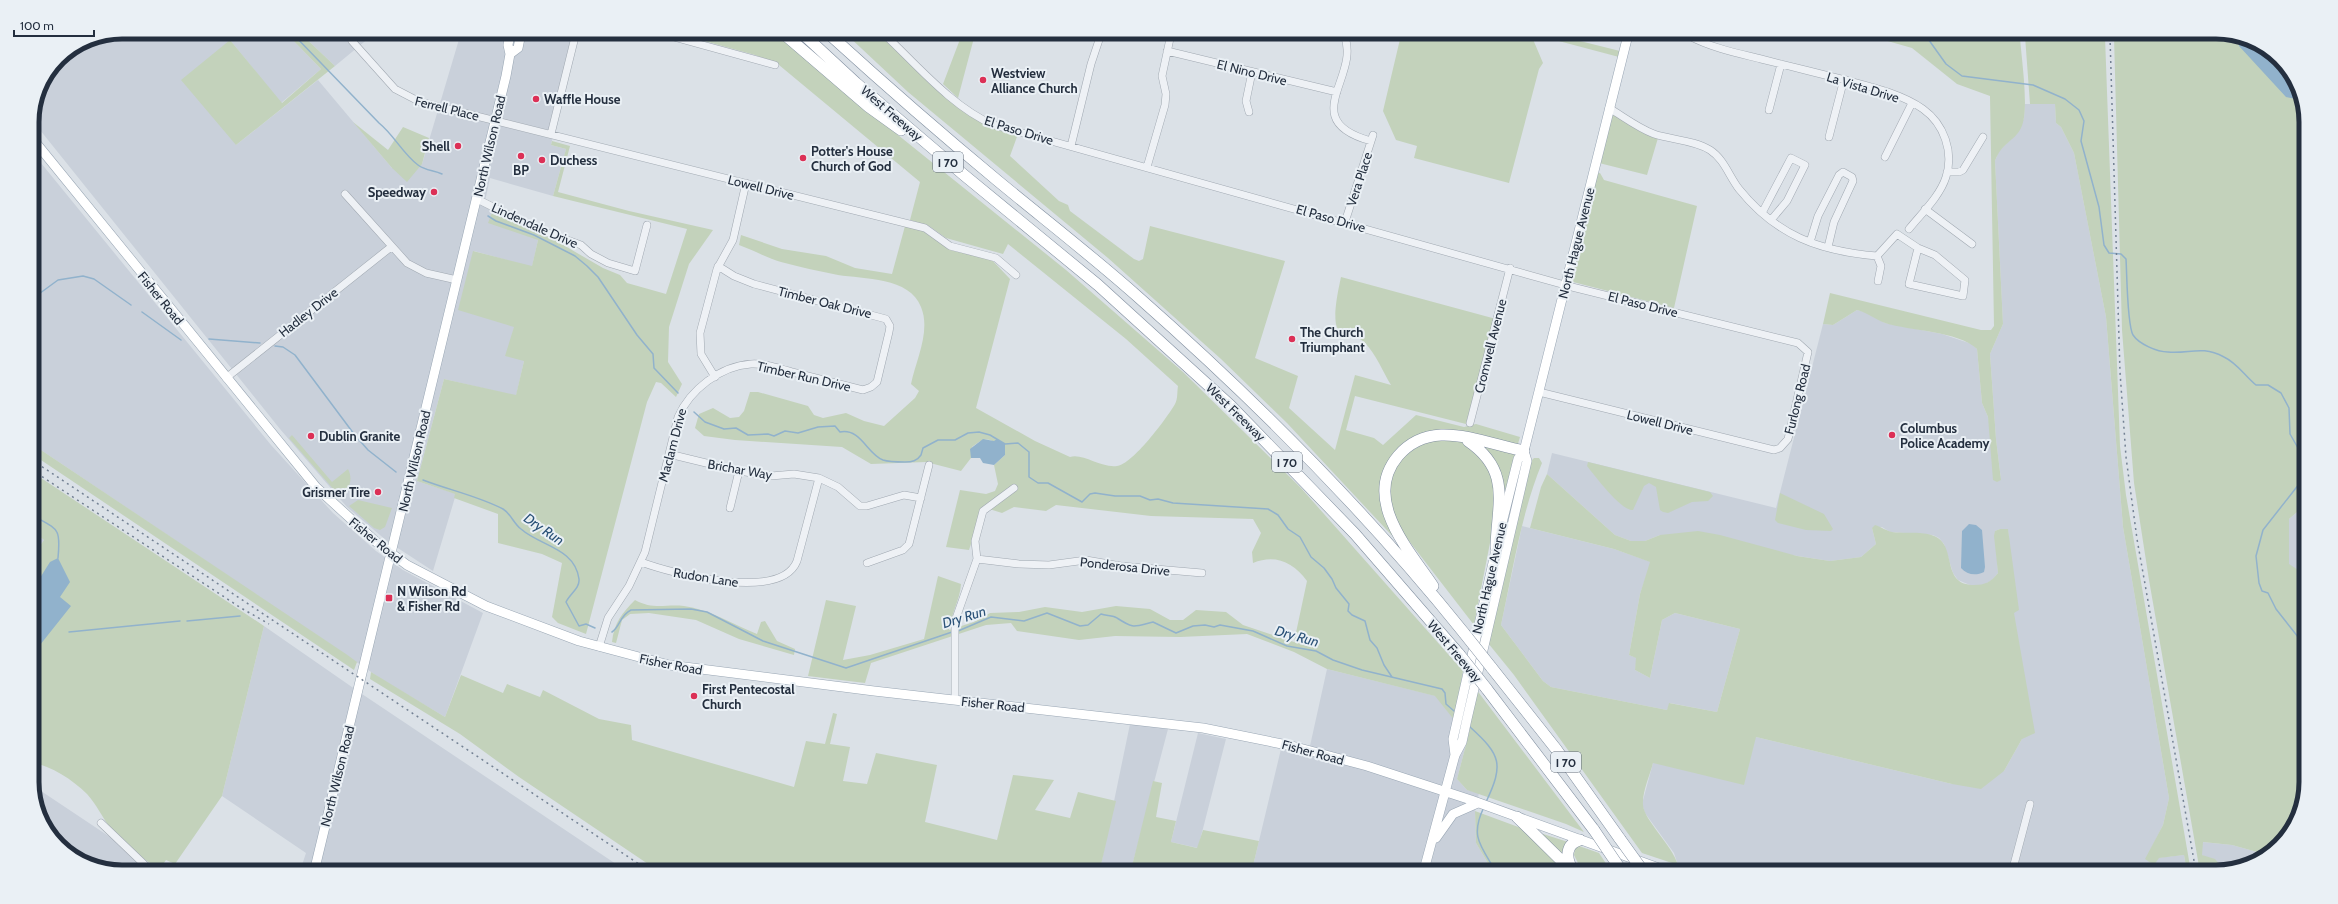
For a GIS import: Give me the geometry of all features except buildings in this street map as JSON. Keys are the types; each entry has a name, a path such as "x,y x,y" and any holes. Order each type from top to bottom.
{"highway":[{"path":"790,39 869,107 964,175"},
{"name":"West Freeway","path":"808,39 856,83 964,175 1098,285 1231,406 1355,534 1459,654 1594,830 1617,865"},
{"name":"West Freeway","path":"835,39 900,98 1111,274 1188,342 1256,406 1322,473 1449,614 1556,749 1638,865"},
{"path":"1449,614 1437,592 1396,530 1390,516 1384,488 1390,468 1403,450 1411,443 1431,436 1459,437 1524,452"},
{"path":"1459,437 1481,450 1496,474 1500,504 1496,548"},
{"path":"1517,817 1568,865"},
{"path":"1570,865 1568,860 1568,852 1573,842 1580,840"}],"main road":[{"name":"North Wilson Road","path":"316,865 477,199 510,54 508,46 509,39"},
{"name":"North Wilson Road","path":"510,54 518,48 520,39"},
{"name":"North Hague Avenue","path":"1425,865 1446,792 1454,755 1453,739 1496,548 1518,459 1524,452 1627,39"},
{"name":"Fisher Road","path":"39,147 316,487 353,522 392,554 424,575 486,606 554,633 599,647 669,665 710,672 1126,718 1226,732 1342,759 1491,807 1649,865"},
{"name":"North Hague Avenue","path":"1454,755 1462,742 1527,461 1524,452"},
{"path":"1431,846 1453,814 1478,803"}],"street":[{"path":"551,134 575,39"},
{"path":"681,39 774,65"},
{"name":"El Paso Drive","path":"889,39 961,106 978,117 1008,129 1565,284 1798,343 1806,348"},
{"path":"1071,146 1091,64 1099,39"},
{"path":"1147,167 1165,105 1166,94 1162,76 1170,39"},
{"path":"1337,92 1347,47 1345,39"},
{"name":"La Vista Drive","path":"1697,39 1729,51 1877,88 1912,103 1930,114 1943,133 1947,147 1948,172 1940,190 1909,229"},
{"name":"Ferrell Place","path":"352,41 395,89 408,98 450,111 495,120"},
{"name":"El Nino Drive","path":"1167,51 1337,92"},
{"path":"1769,110 1781,64"},
{"path":"1248,112 1246,101 1252,72"},
{"path":"1829,137 1844,80"},
{"name":"Vera Place","path":"1337,92 1334,108 1338,123 1349,133 1372,138 1345,222"},
{"path":"1885,157 1912,103"},
{"path":"1609,108 1654,134 1708,149 1720,159 1740,190 1762,213 1787,233 1828,247 1858,254 1876,256"},
{"name":"Lowell Drive","path":"495,120 925,228 954,247 996,258 1016,275"},
{"path":"1948,172 1960,172 1963,170 1983,136"},
{"path":"1762,213 1791,158 1805,165 1787,201 1771,220"},
{"path":"1810,242 1818,216 1839,175 1843,172 1852,177 1853,181 1834,222 1828,247"},
{"path":"714,377 701,354 699,340 718,266 733,240 746,183"},
{"path":"345,194 403,260 420,271 457,280"},
{"name":"Lindendale Drive","path":"477,199 537,229 581,245 591,254 608,263 635,271 647,226"},
{"path":"1925,209 1972,244"},
{"path":"1876,256 1897,234 1918,248 1935,255 1965,280 1963,296 1909,284 1918,248"},
{"name":"Hadley Drive","path":"226,378 391,247"},
{"path":"1876,256 1881,266 1878,281"},
{"name":"Timber Oak Drive","path":"718,266 734,276 754,284 886,319 890,326 878,382 871,387"},
{"name":"Cromwell Avenue","path":"1470,423 1510,268"},
{"name":"Furlong Road","path":"1780,448 1788,439 1808,356 1806,348"},
{"name":"Timber Run Drive","path":"714,377 730,369 752,363 774,367 863,390 871,387"},
{"name":"Maclam Drive","path":"599,647 608,618 641,562 678,416 684,401 714,377"},
{"name":"Lowell Drive","path":"1539,392 1774,450 1780,448"},
{"name":"Brichar Way","path":"669,454 739,471 771,476 794,474 819,478 838,487 860,506 867,506 904,495 921,498"},
{"path":"867,563 903,550 910,544 929,465"},
{"path":"730,508 739,471"},
{"name":"Rudon Lane","path":"641,562 670,572 741,583 774,579 788,574 794,568 797,560 819,478"},
{"path":"955,700 955,631 957,614 977,558 975,541 983,511 1014,488"},
{"name":"Ponderosa Drive","path":"977,558 1019,564 1048,565 1086,560 1121,566 1202,574"},
{"path":"2014,865 2030,804"},
{"path":"101,823 145,865"}],"shaded area":[{"path":"292,39 321,69 281,103 230,40 236,145 318,80 392,168 422,164 459,39 576,39 551,145 566,149 553,196 490,178 484,206 538,240 532,267 474,251 514,327 524,361 516,396 444,379 417,481 456,494 433,571 387,541 347,507 280,429 39,129 40,111 45,90 59,67 71,56 90,45 111,40"},
{"path":"306,39 368,39 335,66"},
{"path":"2025,104 2055,104 2056,123 2061,127 2074,153 2106,317 2123,527 2169,798 2163,825 2146,859 2184,855 2186,865 1678,865 1674,853 1645,813 1642,804 1653,763 1756,737 1952,784 2004,771 2022,739 2008,529 2000,529 1995,531 1998,573 1992,580 1984,585 1970,585 1958,580 1953,573 1944,544 1939,538 1933,535 1890,532 1882,527 1872,528 1876,544 1861,557 1830,561 1660,535 1645,541 1631,541 1615,535 1547,474 1552,453 1776,508 1823,324 1833,325 1857,310 1865,312 1885,323 1942,334 1972,344 1977,349 1982,403 1988,417 2001,480 1996,439 1990,354 2003,324 1995,161 1999,151 2016,134 2024,118"},
{"path":"39,161 271,445 333,513 376,551 403,570 483,613 445,717 383,680 39,449"},
{"path":"2299,510 2299,571 2289,565 2289,519"},
{"path":"1522,526 1614,549 1651,562 1640,594 1629,655 1637,658 1635,670 1650,678 1662,620 1675,613 1740,629 1717,712 1670,703 1667,710 1551,687 1543,681 1501,625"},
{"path":"39,536 44,540 39,547"},
{"path":"264,626 362,694 618,865 302,865 306,853 222,796"},
{"path":"1327,669 1436,696 1468,737 1457,779 1467,790 1479,793 1475,811 1476,843 1489,865 1253,865 1281,749 1308,755"},
{"path":"1130,724 1168,729 1132,865 1101,865"},
{"path":"1198,733 1226,739 1198,848 1171,842"},
{"path":"39,790 152,865 116,865 95,861 67,845 50,824 45,814"},
{"path":"2202,842 2232,845 2260,853 2238,862 2219,865 2202,855"}],"green space":[{"path":"292,39 306,39 335,66 236,145 181,80 230,40 282,103 321,69"},
{"path":"697,39 785,39 857,102 1066,270 1183,372 1301,488 1463,671 1455,721 1435,696 1327,669 1294,652 1247,634 1180,637 1115,636 1079,640 1017,631 1011,623 986,625 871,663 865,683 808,676 826,600 856,606 843,660 870,655 924,639 938,576 961,584 949,630 974,622 990,613 1019,612 1045,607 1082,612 1116,606 1150,609 1170,620 1183,620 1196,610 1226,612 1243,625 1294,642 1307,581 1296,569 1283,562 1269,559 1253,563 1252,552 1261,533 1253,519 1151,516 1056,505 1046,511 1014,507 1002,513 983,507 969,550 946,547 960,490 986,494 995,491 998,484 994,465 1005,455 994,442 987,439 972,447 971,458 961,471 926,462 871,464 842,447 735,440 704,436 695,428 699,414 713,408 730,418 739,417 744,411 750,392 758,392 808,406 814,415 823,418 846,413 864,421 884,426 915,398 919,391 911,384 924,336 924,316 915,297 907,290 885,281 838,275 776,260 739,245 741,235 782,249 826,256 855,268 892,274 905,226 927,231 950,250 992,260 1010,279 976,408 1035,441 1070,457 1080,457 1111,466 1123,464 1140,450 1149,440 1171,411 1177,397 1178,386 1126,339 1008,244 1003,254 946,238 929,226 910,220 920,182 779,65 755,55"},
{"path":"851,39 884,39 960,109 973,118 1018,134 1010,156 1059,201 1068,205 1070,211 1134,259 1139,261 1143,259 1150,226 1285,261 1255,358 1298,376 1289,408 1335,450 1355,375 1391,385 1369,347 1359,338 1343,333 1337,327 1335,314 1341,277 1496,319 1466,424 1355,396 1346,430 1374,438 1383,445 1416,415 1464,427 1476,424 1520,437 1517,447 1433,432 1386,470 1398,542 1287,423 1221,359 1108,258 908,92"},
{"path":"960,39 974,39 958,98 943,84"},
{"path":"1400,39 1533,39 1543,63 1539,69 1509,183 1414,158 1417,146 1396,140 1383,111"},
{"path":"1551,39 1572,39 1620,51 1619,57"},
{"path":"1880,39 2020,39 2025,97 2024,120 2018,133 2004,146 1995,161 2003,324 1990,354 1996,439 2001,480 1997,482 1993,480 1988,417 1982,403 1977,349 1958,338 1933,332 1895,326 1857,310 1833,325 1823,324 1830,293 1981,330 1991,330 1994,326 1990,96 1957,84 1912,48"},
{"path":"2025,39 2105,39 2120,446 2126,495 2190,865 2186,865 2184,855 2159,858 2154,865 2145,859 2163,825 2169,798 2123,527 2106,317 2074,153 2061,127 2056,123 2055,104 2030,104"},
{"path":"2114,39 2216,39 2239,42 2240,46 2296,100 2299,116 2299,510 2289,519 2289,564 2299,570 2299,788 2295,809 2282,833 2271,845 2260,853 2232,845 2203,842 2202,855 2215,859 2220,865 2199,865 2149,580 2134,483 2122,330"},
{"path":"1615,114 1658,138 1647,175 1599,163 1611,117"},
{"path":"353,122 388,150 403,127 429,138 422,164 407,182 392,168"},
{"path":"552,141 570,146 558,192 629,211 713,230 689,264 669,327 668,362 682,384 676,397 661,383 656,382 647,402 586,634 558,623 552,617 562,563 542,554 498,543 498,514 454,498 455,494 417,481 444,379 516,395 524,361 505,356 514,327 458,310 473,251 532,266 538,240 488,223 493,210 546,235 603,268 620,275 627,283 666,294 687,229 553,196 566,149 551,145"},
{"path":"1600,173 1604,180 1697,206 1674,308 1573,282 1572,279 1596,174"},
{"path":"292,435 332,482 348,469 350,473 350,481 348,488 341,498 289,438"},
{"path":"1430,440 1457,440 1466,444 1475,449 1493,473 1496,512 1474,625 1399,528 1389,498 1392,474 1404,455"},
{"path":"1481,443 1516,452 1505,499"},
{"path":"39,449 346,654 357,662 354,670 39,459"},
{"path":"1534,458 1539,458 1542,463 1528,502 1501,625 1543,681 1551,687 1667,710 1669,703 1717,712 1740,629 1675,613 1662,620 1650,678 1635,670 1636,658 1629,655 1640,594 1650,562 1614,549 1530,528 1541,487 1547,474 1615,535 1631,541 1645,541 1660,535 1698,531 1720,535 1797,556 1830,561 1861,557 1876,544 1872,528 1875,525 1892,532 1922,533 1938,538 1947,550 1953,573 1957,579 1964,583 1974,585 1988,582 1998,573 1994,536 1995,531 2000,529 2008,529 2019,610 2014,613 2035,733 2022,739 2004,771 1981,789 1952,784 1756,737 1744,785 1653,763 1645,789 1643,805 1648,818 1670,849 1678,865 1642,853 1514,675 1488,643 1530,462"},
{"path":"1588,462 1710,492 1713,496 1708,501 1692,502 1668,513 1663,512 1660,510 1656,487 1649,483 1644,486 1633,510 1628,509 1615,499 1602,485 1587,466"},
{"path":"39,477 264,626 222,796 175,864 166,860 162,865 154,865 142,858 115,834 87,794 54,770 39,764 39,547 44,540 39,536"},
{"path":"1780,493 1824,514 1833,529 1831,531 1806,530 1778,523 1775,520"},
{"path":"358,500 392,508 385,527 380,530 374,528 349,506"},
{"path":"635,600 653,606 684,606 703,610 757,634 761,622 765,621 777,641 795,649 794,655 739,639 696,620 649,613 630,614 622,620 616,643 612,642 619,619"},
{"path":"371,672 445,717 461,675 503,693 507,684 540,697 543,690 599,719 631,725 632,740 794,787 806,741 825,744 833,713 837,714 830,744 850,747 843,781 867,784 876,753 937,765 925,822 997,840 1013,775 1054,780 1035,810 1070,818 1078,792 1116,801 1101,865 650,865 519,777 460,734 370,679"},
{"path":"1477,691 1584,832 1566,824 1467,790 1457,779 1468,737"},
{"path":"1153,781 1162,783 1156,817 1176,821 1171,842 1197,848 1203,830 1259,841 1253,865 1132,865"},
{"path":"1475,811 1521,828 1558,865 1489,865 1476,843"},
{"path":"1543,834 1568,842 1564,859 1542,837"},
{"path":"1579,846 1599,853 1607,865 1579,865 1574,855 1575,849"}],"water":[{"path":"2238,42 2243,43 2271,59 2288,80 2296,99 2286,97 2239,46"},
{"path":"983,439 994,441 997,439 1005,444 1005,455 994,465 983,463 980,458 971,458 970,449"},
{"path":"1969,524 1976,525 1982,530 1985,567 1984,572 1978,574 1969,573 1961,568 1962,531"},
{"path":"58,558 70,582 60,597 71,606 39,647 39,579 50,562"}],"waterway":[{"path":"298,39 389,133 413,161 424,168 442,174"},
{"path":"1928,39 1946,64 1962,76 2033,85 2065,99 2079,110 2084,121 2081,141 2099,207 2104,245 2109,253 2121,254 2126,259 2128,310 2133,335 2139,341 2159,351 2209,351 2216,353 2233,363 2256,385 2268,385 2281,393 2289,408 2290,434 2299,452"},
{"path":"488,216 496,221 534,235 575,256 587,266 598,277 637,335 653,354 654,368 678,393"},
{"name":"Dry Run","path":"39,294 58,280 83,276 94,279 131,305"},
{"name":"Dry Run","path":"142,312 181,340"},
{"name":"Dry Run","path":"209,339 260,343"},
{"name":"Dry Run","path":"275,346 283,347 295,355 354,434 368,450 396,472"},
{"path":"694,412 705,422 724,429 736,428 748,435 768,434 774,436 785,431 798,433 818,427 835,426 840,432 847,432 859,438 877,457 894,462 910,462 916,460 921,455 923,448 938,440 955,440 968,433 979,432 990,435 1005,444 1018,443 1029,452 1029,477 1038,483 1048,483 1082,502 1090,494 1095,493 1115,496 1140,496 1150,500 1158,499 1173,503 1268,509 1278,515 1288,529 1300,537 1311,557 1324,568 1332,579 1336,588 1349,604 1348,611 1352,615 1365,621 1370,640 1377,648 1384,665 1392,677"},
{"name":"Dry Run","path":"423,480 484,500 503,509 519,527 529,535 556,549 571,560 576,569 579,582 566,602 579,626 586,624 595,628"},
{"path":"2299,484 2263,530 2256,556 2259,583 2262,591 2268,593 2276,609 2299,638"},
{"path":"39,519 56,530 59,540 58,558"},
{"name":"Dry Run","path":"612,632 627,612 631,610 691,609 707,612 763,641 846,668 952,632"},
{"name":"Dry Run","path":"958,631 991,617 1024,621 1047,613 1080,626 1088,625 1101,614 1115,617 1134,626 1153,622 1176,633 1193,626 1205,625 1214,627 1220,625 1253,631 1287,646 1316,651 1333,660 1362,670 1442,689 1445,693 1446,704 1454,711"},
{"path":"187,621 240,616"},
{"path":"69,632 180,621"},
{"name":"Dry Run","path":"1470,727 1488,745 1496,761 1497,769 1495,778 1486,802"},
{"name":"Dry Run","path":"1484,807 1480,817 1477,833 1481,847 1492,865"}],"railway":[{"path":"2110,39 2120,372 2126,457 2137,539 2195,865"},
{"path":"39,465 640,865"},
{"path":"39,475 241,608 269,624"}],"place":[{"name":"Westview Alliance Church","path":"983,80"},
{"name":"Waffle House","path":"536,99"},
{"name":"Shell","path":"458,146"},
{"name":"BP","path":"521,156"},
{"name":"Potter's House Church of God","path":"803,158"},
{"name":"Duchess","path":"542,160"},
{"name":"Speedway","path":"434,192"},
{"name":"The Church Triumphant","path":"1292,339"},
{"name":"Columbus Police Academy","path":"1892,435"},
{"name":"Dublin Granite","path":"311,436"},
{"name":"Grismer Tire","path":"378,492"},
{"name":"N Wilson Rd & Fisher Rd","path":"389,598"},
{"name":"First Pentecostal Church","path":"694,696"}]}
